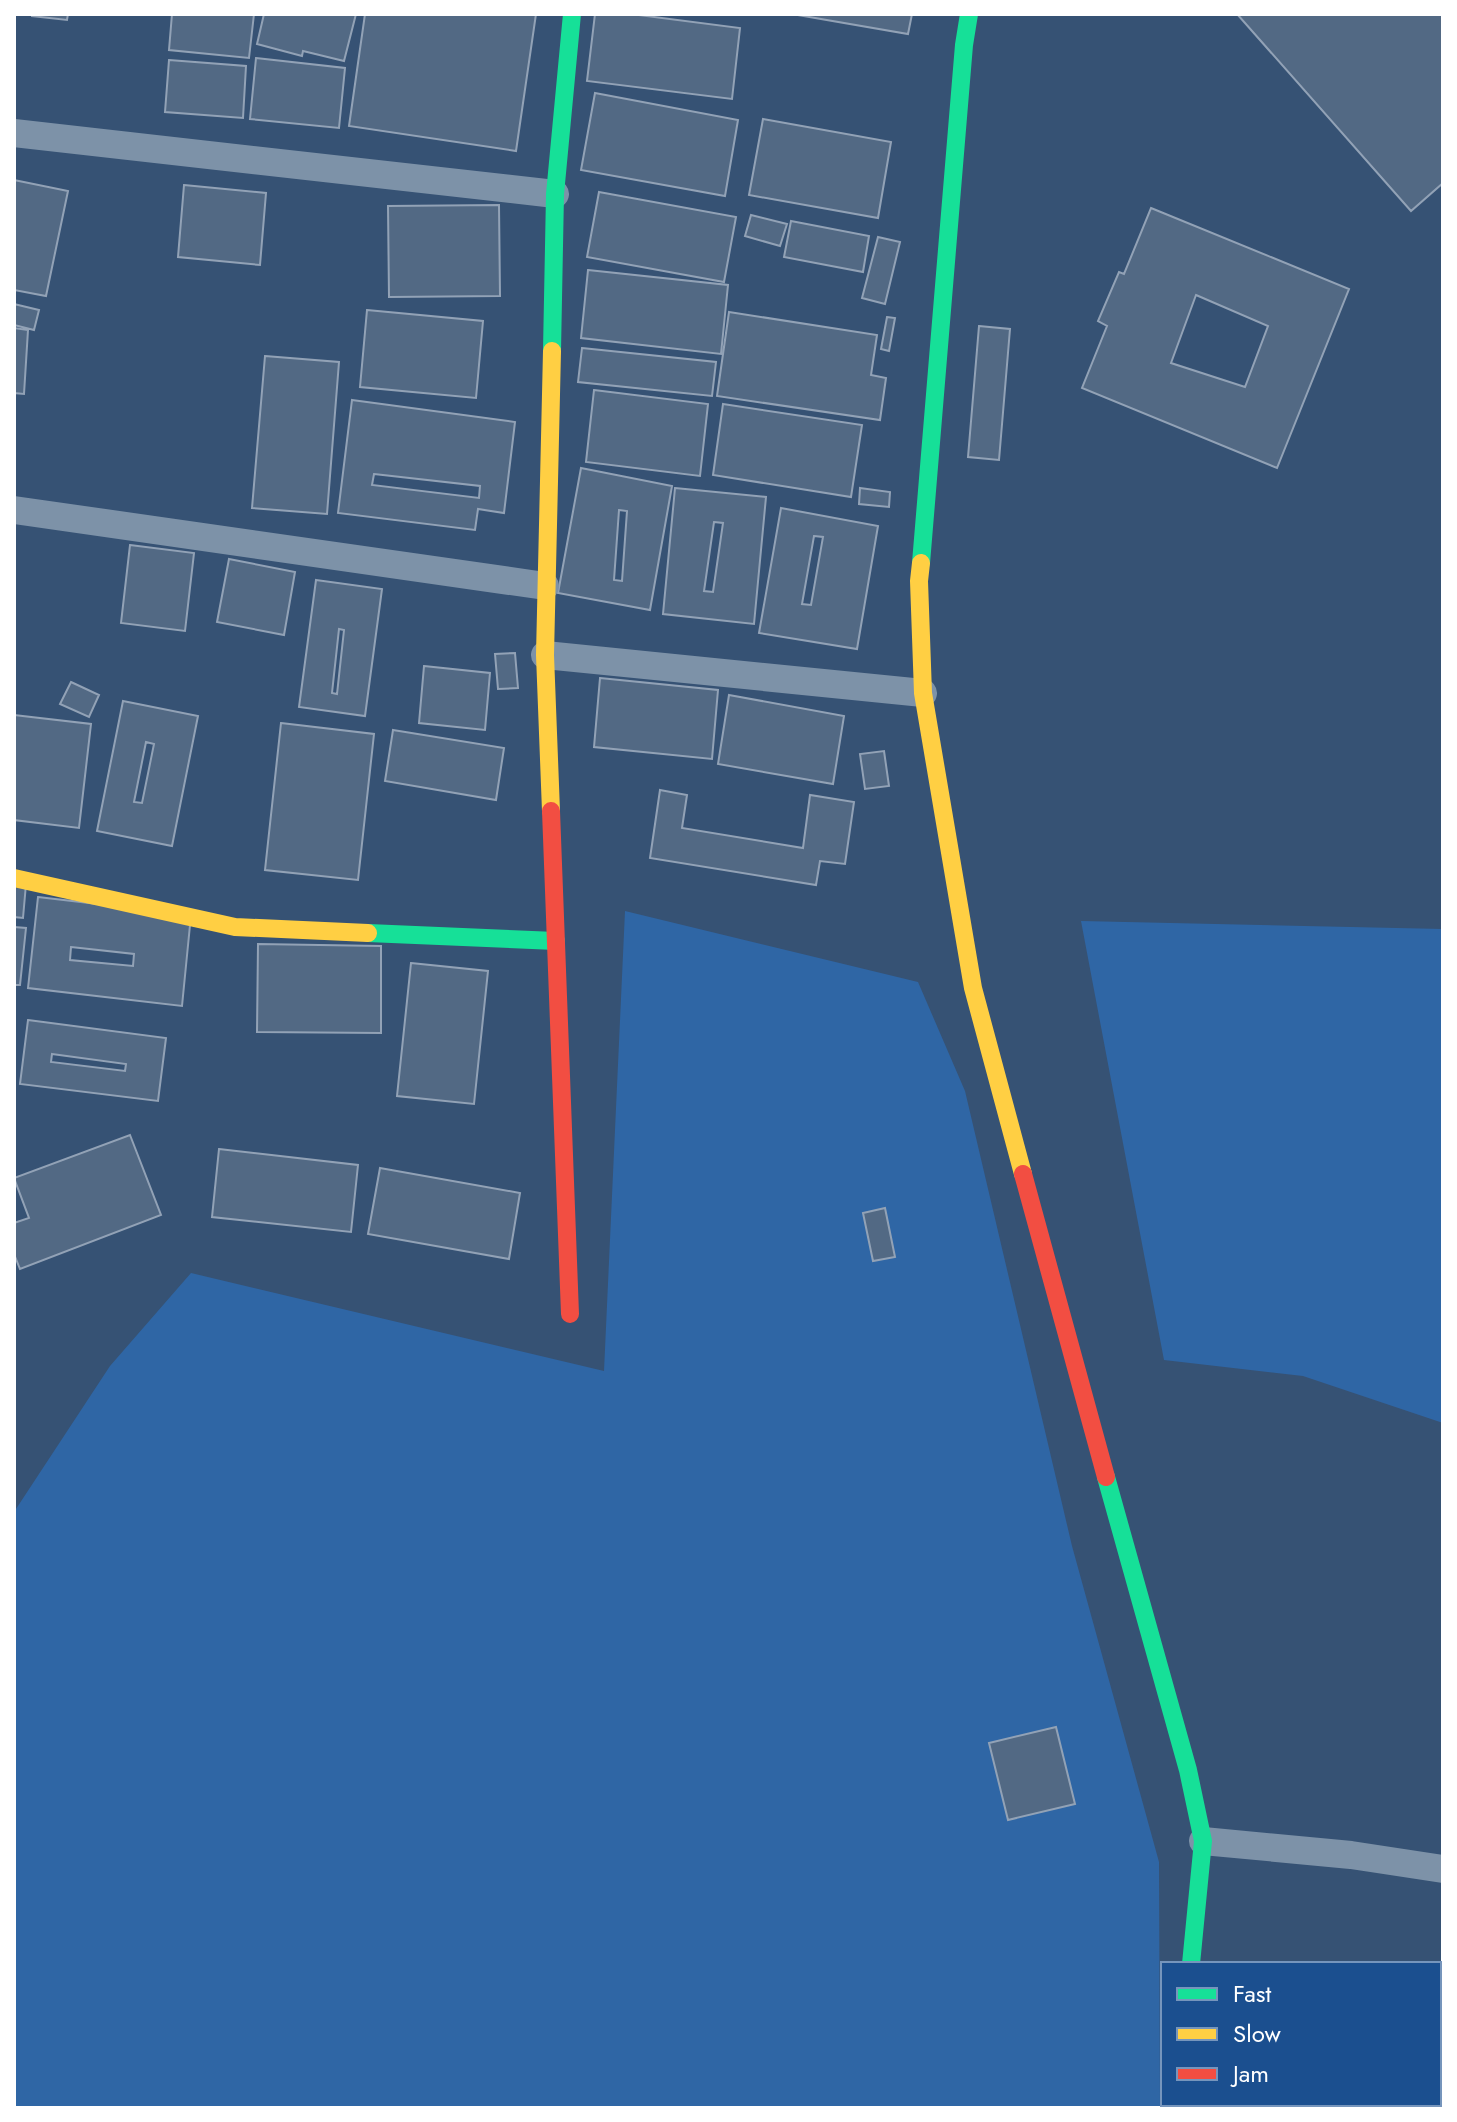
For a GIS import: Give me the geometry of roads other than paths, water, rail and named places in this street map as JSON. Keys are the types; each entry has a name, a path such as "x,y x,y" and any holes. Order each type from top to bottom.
{"street":[{"path":"570,1314 545,586 555,194 572,14"},
{"path":"969,14 919,581 923,693 973,988 1078,1379 1188,1770 1203,1841 1191,1962"},
{"path":"14,133 555,194"},
{"path":"14,510 545,586"},
{"path":"545,655 923,693"},
{"path":"14,878 235,927 556,941"},
{"path":"1203,1841 1351,1855 1443,1869"}]}
